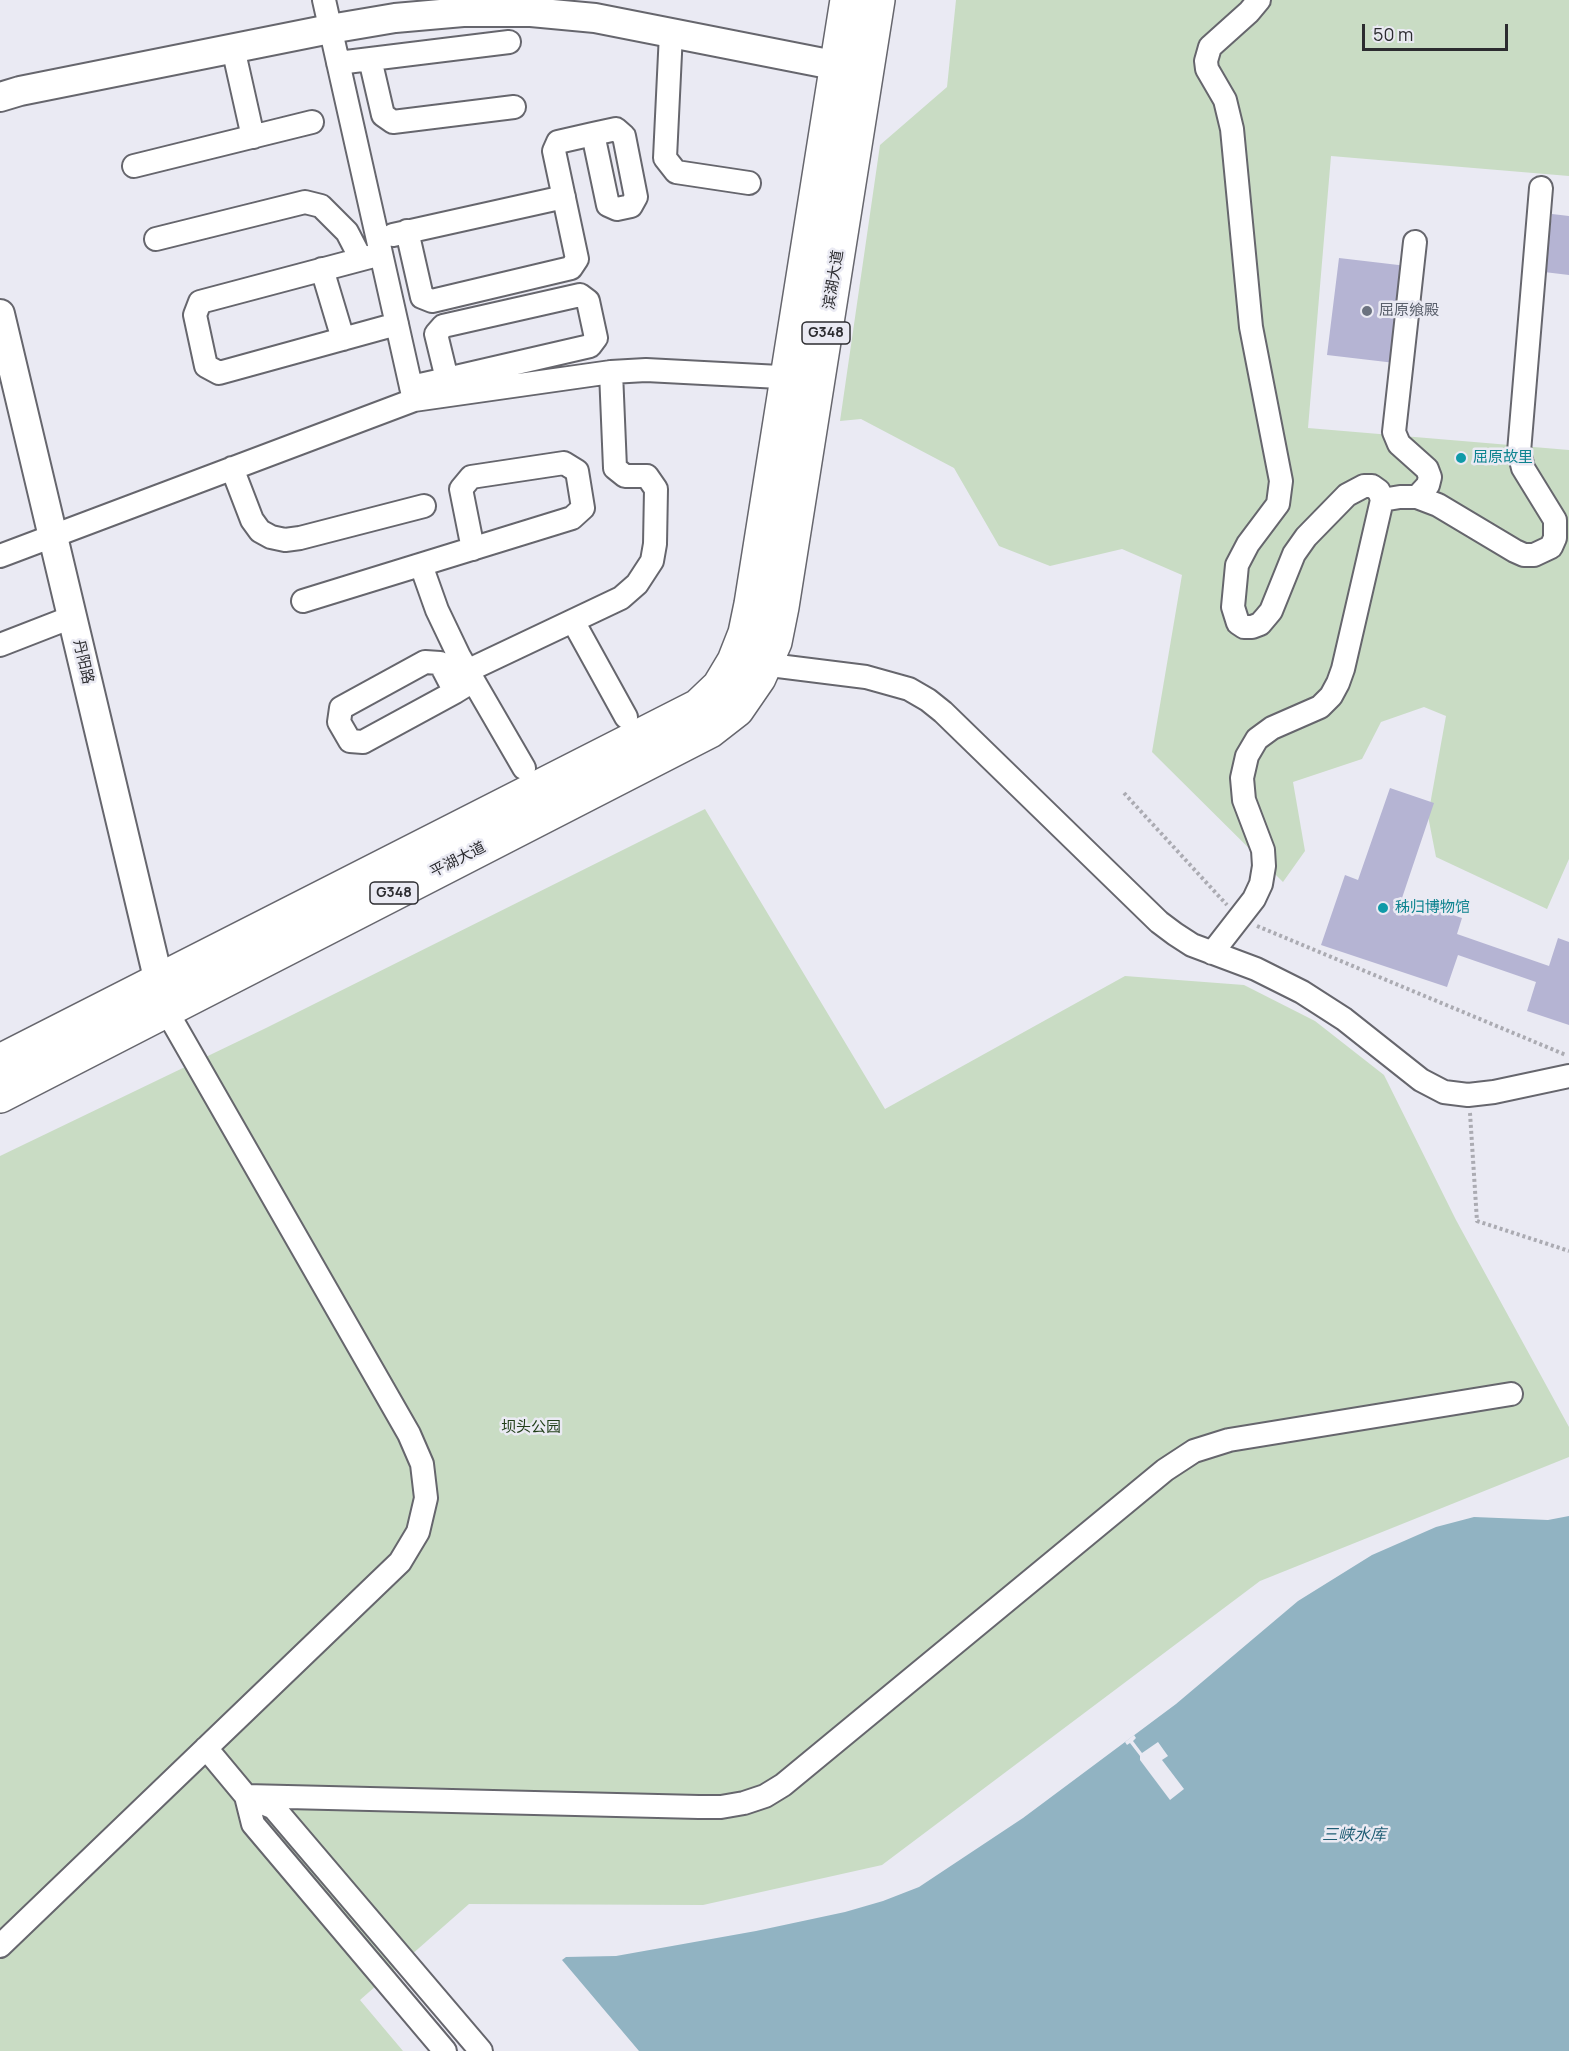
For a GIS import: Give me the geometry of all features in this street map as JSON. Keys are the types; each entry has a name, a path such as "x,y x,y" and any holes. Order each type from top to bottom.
{"highway":[{"name":"滨湖大道","path":"847,0 852,68"},
{"name":"滨湖大道","path":"750,662 774,642 782,607 803,378 852,68 878,0"},
{"name":"平湖大道","path":"0,1061 162,995 710,731 737,710 759,678 750,662"},
{"name":"平湖大道","path":"0,1096 162,995"}],"main road":[{"path":"0,97 20,91 330,29 419,8 463,12 531,12 595,18 852,68"},
{"name":"丹阳路","path":"0,314 162,995"}],"street":[{"path":"324,0 373,250 397,324 413,394"},
{"path":"1212,953 1254,899 1261,884 1264,866 1263,850 1244,800 1242,777 1247,756 1257,739 1272,728 1320,707 1331,696 1338,683 1344,669 1382,500 1379,491 1372,486 1364,486 1347,495 1306,537 1294,554 1271,611 1260,624 1245,627 1238,622 1233,607 1237,566 1248,544 1278,504 1281,481 1251,327 1232,129 1225,100 1207,69 1206,61 1210,47 1249,12 1258,0"},
{"path":"671,33 665,158 676,172 749,183"},
{"path":"338,63 509,42"},
{"path":"233,48 253,137"},
{"path":"370,59 383,115 393,122 514,107"},
{"path":"134,166 312,122"},
{"path":"407,231 422,297 432,301 571,268 577,259 554,151 558,142 593,134"},
{"path":"1382,500 1401,496 1418,497 1438,505 1524,555 1534,555 1551,547 1555,538 1555,520 1522,468 1519,452 1541,188"},
{"path":"397,324 219,374 206,366 195,315 200,302 322,269 373,250 407,231 564,197"},
{"path":"156,239 304,202 321,206 347,232 373,250"},
{"path":"1415,242 1394,432 1399,444 1427,469 1430,477 1428,485 1418,497"},
{"path":"322,269 343,339"},
{"path":"0,556 232,468 447,379 590,346 596,338 588,301 580,295 443,326 436,334 447,379"},
{"path":"413,394 646,370 803,378"},
{"path":"465,681 440,663 425,662 341,708 339,722 350,741 363,742 465,681 573,621 621,598 637,584 652,561 656,544 656,489 647,476 625,476 615,468 611,372"},
{"path":"303,601 421,564 473,549 572,518 583,508 577,471 564,463 471,477 461,489 473,549"},
{"path":"232,468 252,520 260,531 285,540 424,506"},
{"path":"421,564 465,681 524,768"},
{"path":"0,645 72,617"},
{"path":"573,621 626,717"},
{"path":"750,662 877,680 909,689 928,700 1159,922 1192,945 1280,980 1324,1005 1420,1080 1444,1092 1468,1095 1494,1092 1569,1076"},
{"path":"2,1941 400,1562 418,1532 426,1498 422,1464 409,1434 162,995"},
{"path":"246,1796 699,1807 721,1807 744,1803 765,1796 783,1785 1165,1470 1194,1451 1229,1440 1511,1394"},
{"path":"206,1748 246,1796 253,1824 445,2051"},
{"path":"246,1796 274,1808 481,2051"}],"path":[{"path":"1124,793 1239,918 1569,1056"},
{"path":"1468,1095 1477,1221 1569,1251"}],"green space":[{"path":"956,0 1569,0 1569,176 1331,156 1308,428 1569,450 1569,859 1547,909 1436,857 1428,816 1446,716 1424,707 1381,722 1362,759 1293,782 1305,851 1283,882 1152,752 1182,575 1122,549 1050,566 999,546 954,468 861,419 840,421 880,145 947,87"},
{"name":"坝头公园","path":"705,809 885,1109 1125,976 1244,985 1315,1021 1384,1075 1456,1220 1569,1427 1569,1457 1260,1581 882,1865 703,1905 469,1904 360,2000 403,2051 0,2051 0,1156 266,1028"}],"water":[{"name":"三峡水库","path":"1569,1516 1569,2051 639,2051 562,1960 566,1957 616,1956 756,1931 845,1912 919,1887 1023,1818 1176,1704 1298,1601 1372,1555 1436,1527 1474,1517 1548,1520"}],"pier":[{"path":"1134,1735 1136,1738 1133,1741 1142,1753 1158,1742 1168,1756 1162,1760 1184,1789 1170,1800 1130,1743 1127,1745 1125,1742"}],"building":[{"path":"1552,214 1569,216 1569,275 1544,272"},
{"name":"屈原飨殿","path":"1339,258 1407,266 1395,363 1327,355"},
{"name":"秭归博物馆","path":"1390,788 1434,803 1402,898 1462,918 1457,934 1549,966 1558,938 1569,942 1569,1025 1527,1011 1536,982 1458,955 1447,987 1321,945 1345,875 1358,880"}],"place":[{"name":"屈原飨殿","path":"1367,311"},
{"name":"屈原故里","path":"1461,458"},
{"name":"秭归博物馆","path":"1383,908"}]}
